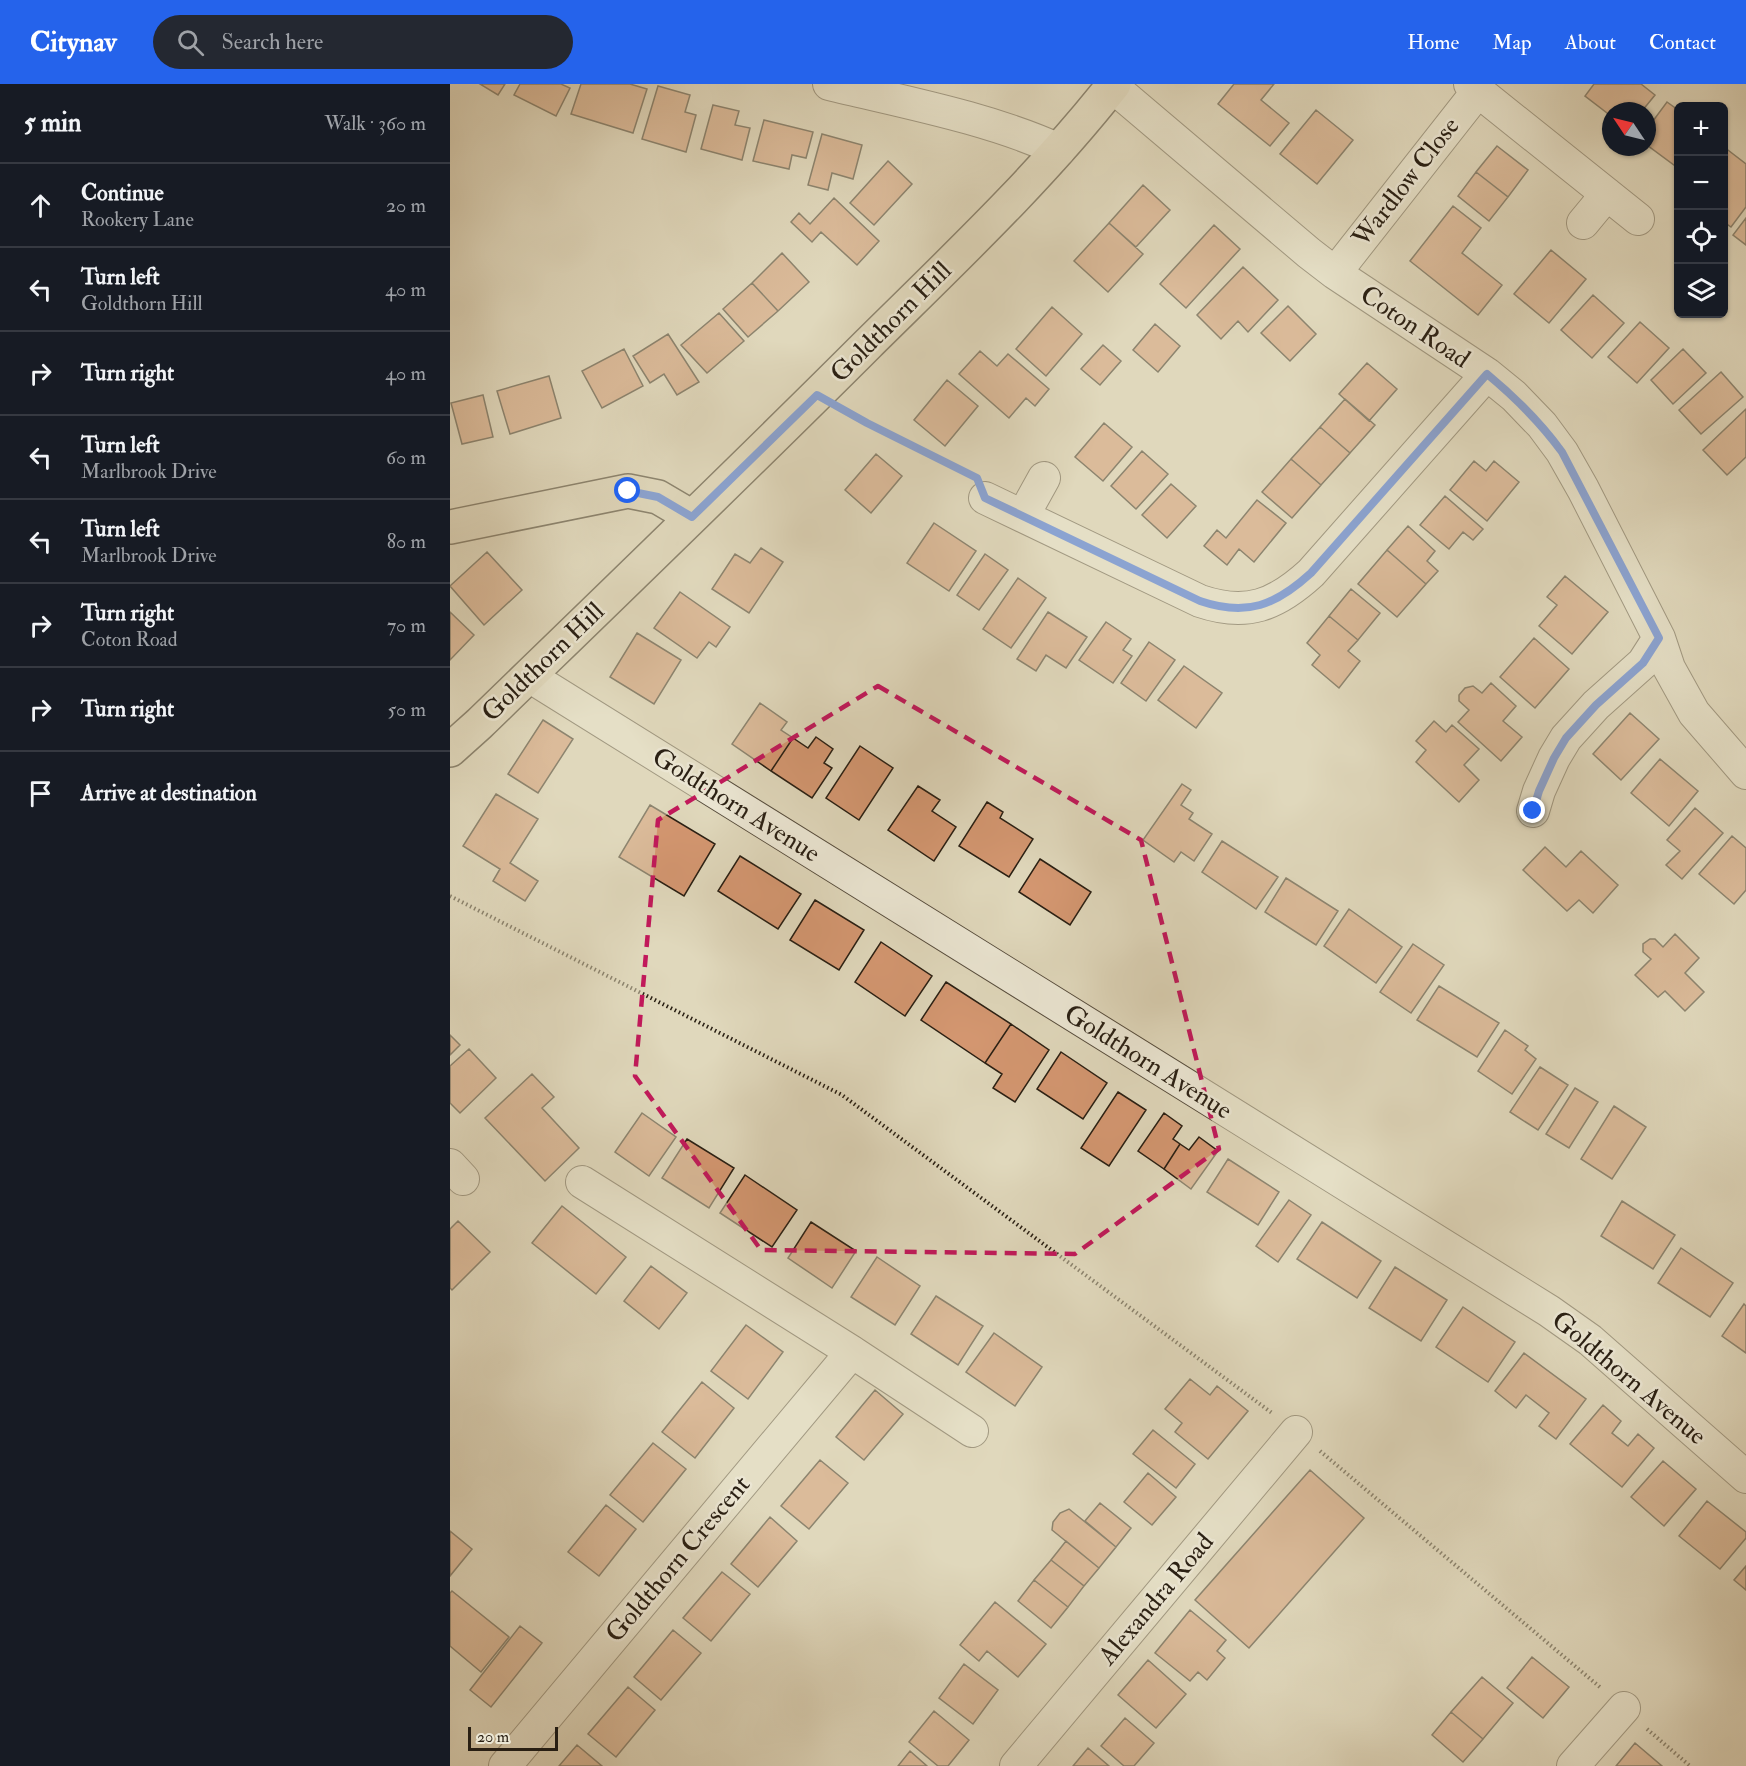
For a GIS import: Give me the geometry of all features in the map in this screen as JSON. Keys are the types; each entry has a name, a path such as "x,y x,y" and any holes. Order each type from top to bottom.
{"main road":[{"name":"Goldthorn Hill","path":"450,750 529,676 984,230 1059,150 1113,85"},
{"path":"450,528 628,491 658,497 692,517"}],"street":[{"path":"829,84 865,88 1028,136 1059,150"},
{"name":"Coton Road","path":"1113,85 1335,273 1487,374 1514,396 1535,418 1562,452 1659,638 1669,668 1694,712 1746,773"},
{"name":"Wardlow Close","path":"1335,273 1474,87 1638,219"},
{"path":"1583,223 1607,194"},
{"path":"985,498 1200,601 1219,607 1244,609 1268,603 1292,591 1311,573 1487,374"},
{"path":"1023,516 1044,478"},
{"path":"1533,811 1539,791 1566,738 1596,705 1643,663 1659,638"},
{"name":"Goldthorn Avenue","path":"529,676 1549,1311 1590,1340 1746,1477"},
{"path":"582,1182 852,1352 972,1431"},
{"name":"Goldthorn Crescent","path":"505,1766 852,1352"},
{"name":"Alexandra Road","path":"1017,1766 1296,1431"},
{"path":"1573,1766 1624,1708"}],"path":[{"path":"817,395 867,423 977,478 985,498"},
{"path":"450,896 842,1095 1296,1431 1690,1766"}],"highlighted area":[{"path":"878,686 1141,840 1219,1149 1075,1254 761,1250 635,1076 658,820"}],"building":[{"path":"480,84 505,84 498,95"},
{"path":"520,84 561,84 570,88 556,116 514,95"},
{"path":"581,84 630,84 647,89 633,133 571,114"},
{"path":"1234,84 1274,84 1261,100 1289,123 1270,146 1218,104"},
{"path":"1594,84 1641,84 1655,95 1649,102 1602,102 1602,109 1585,96"},
{"path":"658,86 690,95 685,112 696,115 686,152 642,139"},
{"path":"1667,102 1674,107 1674,165 1656,152 1656,117"},
{"path":"713,105 739,111 735,125 750,128 742,160 701,149"},
{"path":"1316,110 1353,140 1317,184 1280,154"},
{"path":"764,120 813,132 806,158 792,155 789,169 753,161"},
{"path":"822,134 862,145 853,179 832,173 828,190 808,185"},
{"path":"1497,146 1528,170 1508,197 1476,172"},
{"path":"1728,150 1746,164 1746,207 1731,227 1728,225"},
{"path":"888,161 912,184 874,225 850,203"},
{"path":"1476,172 1508,197 1489,221 1458,196"},
{"path":"1143,185 1170,210 1136,247 1109,223"},
{"path":"834,198 879,241 857,265 821,232 812,242 791,222 799,213 810,224"},
{"path":"1453,206 1481,228 1462,253 1502,285 1478,315 1410,261"},
{"path":"1746,218 1746,245 1733,235"},
{"path":"1109,223 1143,254 1108,292 1074,261"},
{"path":"1214,225 1240,249 1186,308 1160,284"},
{"path":"1551,250 1586,279 1549,323 1514,294"},
{"path":"782,253 809,282 778,311 752,283"},
{"path":"1243,267 1278,300 1248,332 1238,321 1221,339 1197,315"},
{"path":"752,283 778,311 748,337 723,309"},
{"path":"1593,295 1624,323 1592,358 1561,330"},
{"path":"1288,306 1316,334 1290,361 1261,333"},
{"path":"1052,307 1082,334 1046,376 1016,349"},
{"path":"719,313 744,341 707,373 681,345"},
{"path":"1640,322 1669,348 1637,383 1608,357"},
{"path":"1155,324 1180,346 1158,372 1133,350"},
{"path":"668,334 699,382 677,395 664,374 650,383 633,356"},
{"path":"1103,345 1121,361 1100,385 1081,369"},
{"path":"624,349 643,386 602,408 582,371"},
{"path":"1683,349 1706,373 1673,404 1651,380"},
{"path":"980,351 997,366 1008,354 1049,389 1035,406 1026,398 1009,418 959,374"},
{"path":"1367,363 1397,389 1369,421 1339,394"},
{"path":"1721,372 1743,397 1701,434 1679,410"},
{"path":"549,376 561,418 510,434 497,391"},
{"path":"947,380 978,406 945,446 914,420"},
{"path":"483,395 493,437 462,444 451,403"},
{"path":"1345,399 1375,425 1350,453 1320,427"},
{"path":"1746,409 1746,457 1727,475 1703,450"},
{"path":"1104,423 1132,447 1103,481 1075,457"},
{"path":"1320,427 1350,453 1321,485 1291,459"},
{"path":"1142,451 1168,474 1136,509 1111,486"},
{"path":"876,454 902,476 871,513 845,490"},
{"path":"1291,459 1321,485 1292,518 1262,492"},
{"path":"1474,461 1486,471 1494,461 1519,482 1487,521 1450,490"},
{"path":"1171,484 1196,506 1167,538 1142,515"},
{"path":"1445,496 1483,529 1473,540 1463,532 1449,549 1420,525"},
{"path":"1257,500 1286,523 1254,562 1239,549 1227,565 1204,546 1217,530 1226,538"},
{"path":"934,523 976,551 949,591 907,563"},
{"path":"1408,526 1435,551 1427,561 1438,571 1426,584 1387,550"},
{"path":"761,548 783,562 749,613 712,589 735,554 750,563"},
{"path":"1387,550 1426,584 1397,617 1358,584"},
{"path":"487,552 522,590 484,625 450,586"},
{"path":"985,554 1008,570 979,610 957,595"},
{"path":"1565,576 1608,612 1572,654 1539,626 1557,605 1547,597"},
{"path":"1018,578 1046,598 1011,648 983,629"},
{"path":"1351,589 1380,613 1358,640 1329,616"},
{"path":"680,592 730,627 716,647 709,642 697,658 654,628"},
{"path":"450,612 474,635 450,660"},
{"path":"1048,612 1087,637 1066,668 1046,655 1036,671 1017,659"},
{"path":"1329,616 1358,640 1348,651 1360,661 1339,688 1312,665 1320,655 1307,643"},
{"path":"1106,622 1131,639 1123,650 1132,656 1113,683 1079,660"},
{"path":"637,633 681,660 654,704 610,677"},
{"path":"1534,638 1569,669 1535,708 1500,677"},
{"path":"1149,642 1175,660 1146,701 1121,683"},
{"path":"1184,666 1222,693 1196,728 1158,700"},
{"path":"1491,683 1516,706 1503,721 1522,737 1501,761 1458,722 1469,710 1459,701 1459,695 1465,688 1473,686 1482,693"},
{"path":"760,703 787,722 781,730 793,738 771,771 732,744"},
{"path":"1630,713 1659,739 1621,780 1593,754"},
{"path":"543,720 573,739 538,793 508,774"},
{"path":"1434,721 1446,732 1452,725 1479,749 1464,765 1479,780 1459,802 1416,762 1426,750 1416,741"},
{"path":"816,737 833,749 824,763 832,768 812,798 771,771 793,738 808,748"},
{"path":"860,746 893,768 859,820 826,798"},
{"path":"1660,759 1698,791 1669,826 1631,793"},
{"path":"1182,784 1191,790 1181,805 1193,813 1189,819 1212,834 1194,861 1181,852 1174,862 1143,840"},
{"path":"918,786 940,800 932,811 956,827 934,861 888,830"},
{"path":"496,794 538,819 510,863 538,881 525,901 493,881 500,869 463,846"},
{"path":"987,802 1003,812 1000,818 1033,839 1009,877 959,846"},
{"path":"650,805 715,844 684,896 619,857"},
{"path":"1695,808 1723,833 1682,879 1666,865 1680,851 1667,840"},
{"path":"1732,836 1746,848 1746,890 1734,904 1699,874"},
{"path":"1222,841 1278,877 1256,909 1202,872"},
{"path":"1545,847 1566,867 1581,851 1618,885 1593,913 1579,900 1567,911 1523,870"},
{"path":"740,856 801,894 778,929 718,891"},
{"path":"1040,859 1091,892 1070,925 1019,892"},
{"path":"1286,878 1338,911 1316,945 1265,912"},
{"path":"815,900 864,930 839,970 790,940"},
{"path":"1349,909 1402,947 1376,983 1324,946"},
{"path":"1675,934 1699,958 1685,973 1704,992 1685,1011 1665,991 1658,997 1635,975 1651,959 1643,952 1643,944 1650,939 1655,939 1663,947"},
{"path":"881,942 932,976 905,1016 855,982"},
{"path":"1413,944 1444,965 1411,1013 1380,992"},
{"path":"946,982 1011,1024 985,1063 921,1020"},
{"path":"1439,986 1499,1023 1477,1057 1417,1020"},
{"path":"1011,1024 1049,1050 1015,1102 993,1088 1002,1074 985,1063"},
{"path":"1505,1030 1528,1046 1525,1050 1536,1059 1512,1094 1478,1071"},
{"path":"450,1035 460,1045 450,1055"},
{"path":"469,1049 496,1078 460,1113 450,1103 450,1066"},
{"path":"1061,1052 1107,1083 1083,1119 1037,1089"},
{"path":"1540,1067 1568,1085 1538,1130 1510,1112"},
{"path":"532,1074 554,1097 542,1108 579,1148 545,1181 485,1118"},
{"path":"1575,1088 1598,1102 1569,1148 1546,1134"},
{"path":"1118,1092 1146,1110 1109,1166 1081,1148"},
{"path":"1614,1106 1646,1127 1612,1179 1581,1159"},
{"path":"642,1113 676,1137 649,1176 615,1152"},
{"path":"1164,1113 1182,1126 1173,1139 1180,1144 1164,1169 1138,1151"},
{"path":"1199,1137 1218,1151 1191,1189 1164,1169 1180,1144 1189,1150"},
{"path":"687,1139 734,1168 709,1208 662,1178"},
{"path":"1228,1159 1279,1192 1258,1225 1207,1192"},
{"path":"745,1175 797,1210 772,1247 720,1213"},
{"path":"1289,1200 1311,1215 1278,1262 1256,1246"},
{"path":"1622,1201 1675,1235 1653,1269 1601,1236"},
{"path":"562,1206 626,1257 596,1294 532,1243"},
{"path":"458,1221 490,1252 452,1290 450,1288 450,1229"},
{"path":"811,1222 856,1251 832,1288 788,1258"},
{"path":"1322,1222 1381,1261 1357,1298 1297,1259"},
{"path":"1681,1248 1733,1283 1710,1317 1658,1283"},
{"path":"877,1257 920,1286 895,1325 851,1297"},
{"path":"651,1266 687,1293 659,1329 624,1301"},
{"path":"1395,1267 1447,1300 1421,1341 1369,1308"},
{"path":"936,1296 983,1326 958,1365 911,1334"},
{"path":"1744,1304 1746,1306 1746,1353 1722,1336"},
{"path":"1463,1307 1515,1342 1488,1382 1436,1347"},
{"path":"746,1325 783,1352 748,1399 711,1371"},
{"path":"994,1333 1042,1367 1015,1406 966,1372"},
{"path":"1524,1353 1586,1399 1556,1439 1539,1426 1549,1413 1526,1395 1516,1408 1495,1391"},
{"path":"1190,1379 1210,1395 1217,1386 1248,1411 1208,1459 1175,1432 1182,1423 1165,1409"},
{"path":"702,1382 734,1408 695,1458 662,1432"},
{"path":"875,1390 903,1414 864,1460 836,1437"},
{"path":"1603,1405 1621,1421 1612,1433 1628,1446 1638,1434 1654,1448 1622,1487 1570,1444"},
{"path":"1153,1430 1195,1464 1176,1488 1133,1454"},
{"path":"653,1443 686,1469 643,1522 610,1495"},
{"path":"820,1460 848,1483 809,1529 781,1506"},
{"path":"1663,1461 1696,1489 1664,1526 1631,1497"},
{"path":"1310,1470 1364,1518 1249,1648 1195,1600"},
{"path":"1148,1473 1176,1497 1152,1525 1124,1502"},
{"path":"1707,1501 1746,1532 1746,1538 1720,1569 1679,1536"},
{"path":"1100,1503 1131,1528 1116,1547 1085,1521"},
{"path":"606,1505 636,1529 599,1576 568,1552"},
{"path":"1069,1509 1116,1547 1099,1568 1052,1530 1053,1522 1060,1513"},
{"path":"770,1517 797,1541 758,1587 731,1564"},
{"path":"450,1531 472,1549 450,1576"},
{"path":"1066,1541 1099,1568 1084,1586 1051,1560"},
{"path":"1051,1560 1084,1586 1068,1607 1034,1580"},
{"path":"1746,1566 1746,1590 1734,1580"},
{"path":"722,1572 750,1594 711,1641 683,1618"},
{"path":"1034,1580 1068,1607 1051,1628 1018,1601"},
{"path":"452,1591 509,1637 481,1672 450,1646 450,1593"},
{"path":"995,1602 1046,1644 1018,1677 987,1651 979,1661 960,1645"},
{"path":"1190,1610 1226,1640 1217,1651 1225,1658 1207,1680 1198,1672 1190,1681 1155,1653"},
{"path":"520,1626 542,1643 491,1707 470,1690"},
{"path":"673,1630 701,1653 661,1700 634,1677"},
{"path":"1532,1657 1569,1687 1543,1718 1507,1688"},
{"path":"1148,1660 1186,1694 1156,1728 1118,1695"},
{"path":"964,1664 998,1690 973,1724 939,1698"},
{"path":"1482,1677 1513,1703 1483,1739 1451,1712"},
{"path":"628,1687 655,1710 616,1757 588,1734"},
{"path":"934,1711 969,1740 948,1766 938,1766 909,1742"},
{"path":"1451,1712 1483,1739 1463,1762 1432,1735"},
{"path":"1125,1718 1154,1743 1134,1766 1124,1766 1101,1746"},
{"path":"1635,1743 1662,1766 1616,1766"},
{"path":"577,1745 602,1766 559,1766"},
{"path":"1088,1748 1109,1766 1073,1766"},
{"path":"910,1751 927,1766 898,1766"}],"route":[{"path":"628,491 658,497 692,517 817,395 867,423 977,478 985,498 1200,601 1219,607 1244,609 1268,603 1292,591 1311,573 1487,374 1514,396 1542,425 1562,452 1659,638 1643,663 1596,705 1566,738 1539,791 1533,811"}]}
